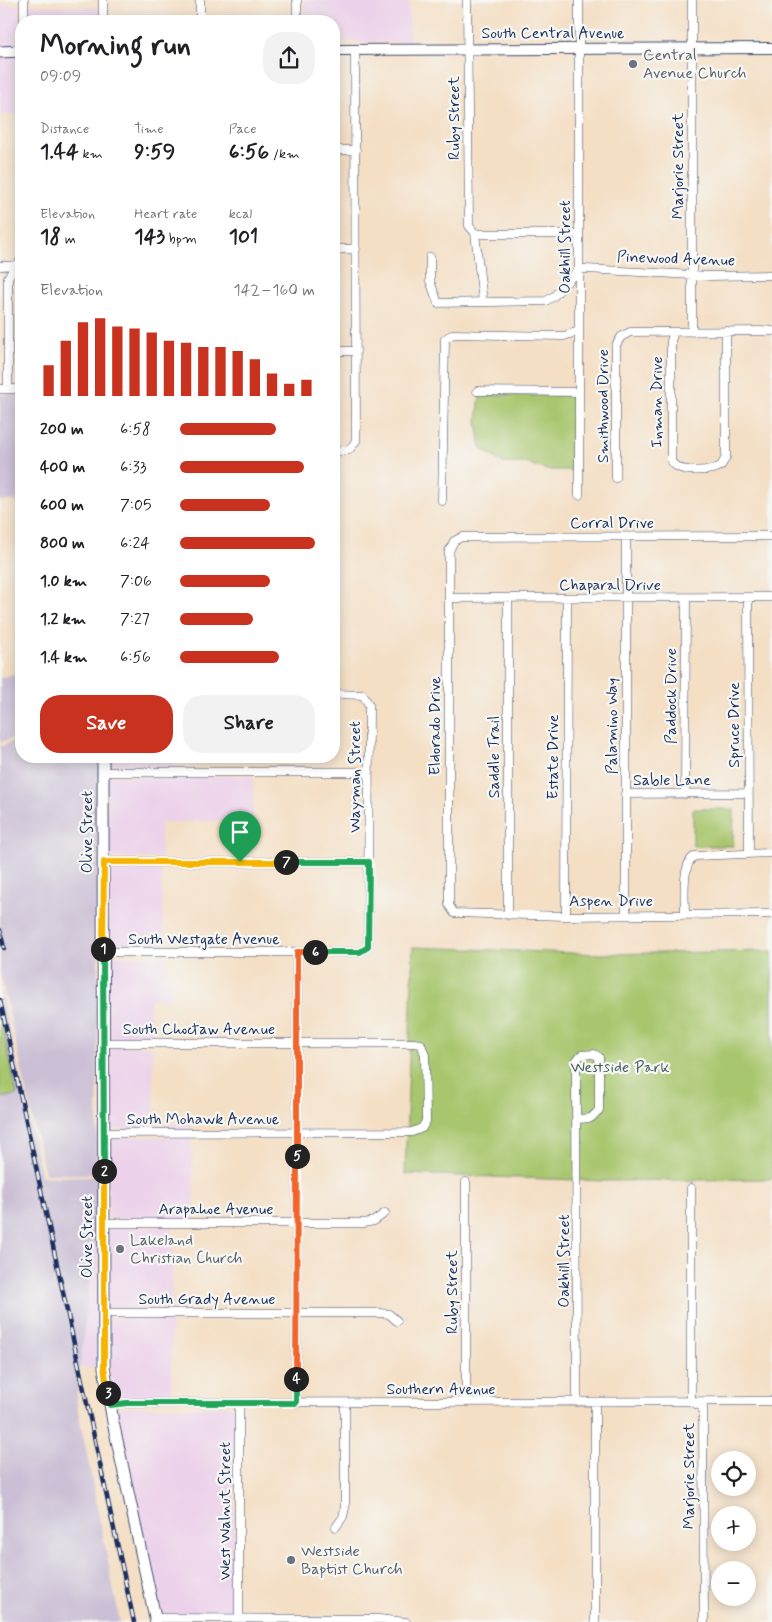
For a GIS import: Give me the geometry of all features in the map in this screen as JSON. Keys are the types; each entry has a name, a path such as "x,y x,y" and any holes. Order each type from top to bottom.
{"main road":[{"path":"0,52 15,51"},
{"name":"Olive Street","path":"103,763 104,1367 110,1405 155,1620"}],"street":[{"path":"24,0 24,15"},
{"path":"103,0 103,15"},
{"path":"200,0 200,15"},
{"path":"297,0 297,15"},
{"name":"Ruby Street","path":"467,0 468,222 475,233 483,302"},
{"name":"Oakhill Street","path":"579,0 579,495"},
{"name":"Marjorie Street","path":"692,0 692,332"},
{"name":"South Central Avenue","path":"340,50 772,48"},
{"path":"340,451 349,450 356,441 354,50"},
{"path":"340,150 356,150"},
{"path":"475,233 579,234"},
{"path":"340,249 356,249"},
{"path":"430,257 430,280 438,303 541,302 550,299 579,269"},
{"path":"0,266 15,264"},
{"path":"4,389 8,277 15,269"},
{"name":"Pinewood Avenue","path":"579,269 692,275 772,275"},
{"path":"442,500 445,339 453,334 564,336 579,331"},
{"name":"Inman Drive","path":"674,332 671,341 671,460 675,467 680,469 713,470 721,466 726,457 726,331"},
{"name":"Smithwood Drive","path":"616,478 616,344 626,333 772,331"},
{"path":"340,351 356,351"},
{"path":"477,391 579,392"},
{"name":"Corral Drive","path":"454,541 462,537 772,536"},
{"name":"Palamino Way","path":"626,537 626,915"},
{"name":"Eldorado Drive","path":"452,911 449,906 449,551 454,541"},
{"name":"Chaparal Drive","path":"449,598 772,597"},
{"name":"Estate Drive","path":"566,916 567,598"},
{"name":"Paddock Drive","path":"685,794 686,598"},
{"name":"Spruce Drive","path":"748,598 749,853"},
{"name":"Saddle Trail","path":"508,599 508,915"},
{"name":"Wayman Street","path":"340,694 363,695 368,701 370,941 365,950"},
{"path":"103,772 369,772"},
{"name":"Sable Lane","path":"625,794 748,793"},
{"path":"685,915 686,867 690,858 695,856 772,853"},
{"path":"104,862 369,862"},
{"name":"Aspen Drive","path":"452,911 458,915 772,914"},
{"name":"South Westgate Avenue","path":"103,952 360,952 365,950"},
{"path":"296,1403 297,952"},
{"name":"South Choctaw Avenue","path":"103,1043 414,1042 421,1044 425,1055 426,1121 422,1128"},
{"name":"Oakhill Street","path":"578,1119 591,1118 599,1110 599,1057 594,1054 581,1054 576,1061 578,1119 578,1402"},
{"name":"South Mohawk Avenue","path":"104,1133 408,1132 422,1128"},
{"name":"Ruby Street","path":"466,1182 466,1402"},
{"name":"Marjorie Street","path":"691,1188 691,1402 703,1407 704,1622"},
{"name":"Arapahoe Avenue","path":"104,1223 364,1223 374,1221 385,1213"},
{"name":"South Grady Avenue","path":"104,1313 380,1313 389,1314 397,1321"},
{"name":"Southern Avenue","path":"110,1405 772,1401"},
{"path":"594,1622 595,1402"},
{"name":"West Walnut Street","path":"239,1403 239,1618"},
{"path":"336,1527 344,1517 345,1508 345,1403"},
{"path":"155,1620 239,1618 401,1622"}],"shaded area":[{"path":"304,0 409,0 409,42 340,42 340,15 304,15"},
{"path":"0,4 20,5 20,15 15,15 15,48 0,48"},
{"path":"29,5 99,8 99,15 29,15"},
{"path":"0,55 15,55 15,114 0,115"},
{"path":"15,393 15,501 0,501 0,395"},
{"path":"15,674 15,737 0,743 0,678"},
{"path":"15,741 15,763 99,763 97,1174 45,1174 0,972 0,747"},
{"path":"107,763 176,763 177,768 107,769"},
{"path":"107,776 253,776 253,819 160,823 161,858 108,858"},
{"path":"108,866 161,866 164,948 107,948"},
{"path":"107,956 165,956 172,996 150,1000 151,1039 108,1039"},
{"path":"0,989 41,1175 45,1177 99,1176 99,1195 76,1400 120,1622 0,1622 0,1098 17,1095 0,1011"},
{"path":"108,1046 152,1047 155,1126 191,1122 191,1129 108,1129"},
{"path":"108,1137 191,1137 195,1219 108,1219"},
{"path":"99,1195 100,1367 79,1368"},
{"path":"108,1227 173,1227 172,1309 108,1309"},
{"path":"108,1317 172,1317 171,1397 244,1396 244,1399 115,1401 110,1377"},
{"path":"235,1407 234,1615 160,1614 116,1408"}],"green space":[{"path":"480,395 575,395 575,470 547,470 525,463 503,463 481,449 477,420"},
{"path":"693,809 734,809 733,846 693,846"},
{"name":"Westside Park","path":"413,947 601,954 772,951 772,1179 605,1181 405,1174"},
{"path":"0,1011 17,1095 0,1098"}],"railway":[{"path":"0,930 4,948"},
{"path":"0,1000 134,1622"}],"place":[{"name":"Central Avenue Church","path":"633,64"},
{"name":"Lakeland Christian Church","path":"120,1249"},
{"name":"Westside Baptist Church","path":"291,1560"}],"route":[{"path":"104,862 240,862 369,862 370,941 368,947 360,952 297,952 296,1403 127,1403 110,1405 104,1367 104,862"}]}
